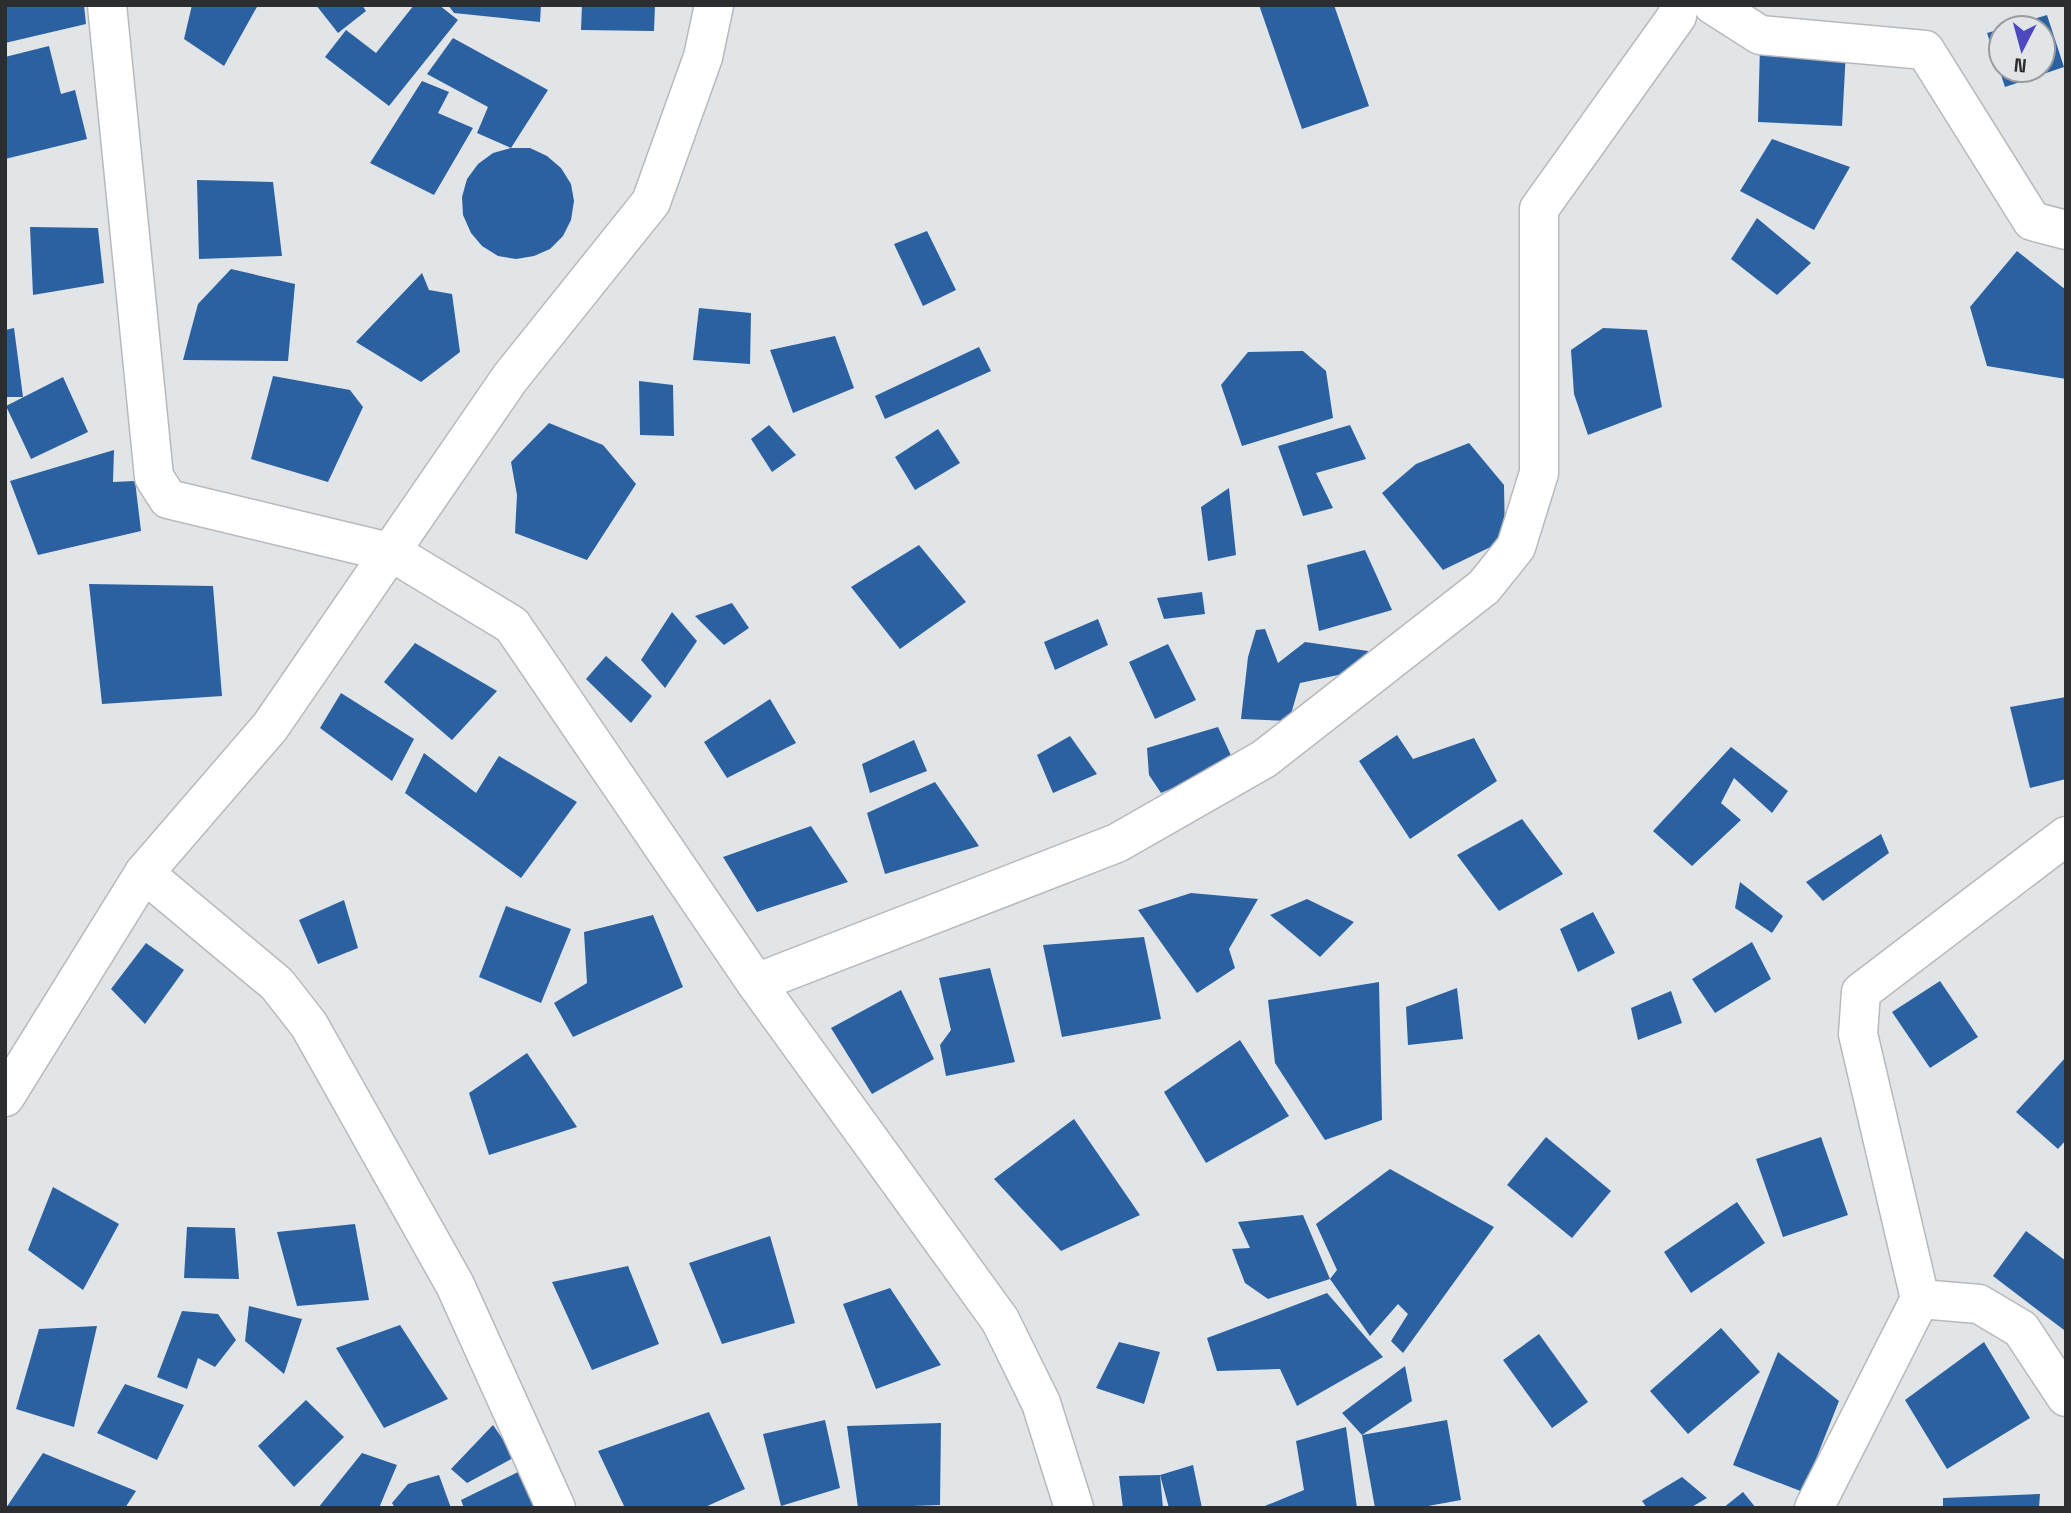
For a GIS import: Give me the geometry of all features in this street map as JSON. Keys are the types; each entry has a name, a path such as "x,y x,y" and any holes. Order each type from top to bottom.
{"street":[{"path":"107,5 154,477 168,499 393,553 512,625 756,983 1000,1320 1041,1403 1074,1508"},
{"path":"5,1097 144,873 270,727 393,553 510,379 651,202 703,58 714,5"},
{"path":"756,983 1117,843 1264,758 1484,587 1516,547 1539,473 1539,209 1676,16 1679,5"},
{"path":"1713,5 1760,35 1925,50 2032,221 2066,230"},
{"path":"1814,1508 1920,1299 1858,1034 1861,992 2066,836"},
{"path":"144,873 277,984 309,1025 455,1285 556,1508"},
{"path":"1920,1299 1979,1304 2021,1329 2066,1397"}],"building":[{"path":"5,5 84,5 86,24 5,43"},
{"path":"192,5 258,5 224,66 184,39"},
{"path":"316,5 362,5 366,11 338,33"},
{"path":"414,5 439,5 458,20 389,106 325,57 346,30 376,53"},
{"path":"448,5 541,5 540,22 454,13"},
{"path":"582,5 655,5 654,31 581,30"},
{"path":"1259,5 1334,5 1369,106 1302,129"},
{"path":"453,38 548,90 511,148 477,133 488,107 427,74"},
{"path":"49,46 61,94 75,90 87,139 5,159 5,57"},
{"path":"1760,46 1846,50 1842,126 1758,122"},
{"path":"2057,46 2064,67 2057,69"},
{"path":"422,81 449,92 438,113 473,128 434,195 370,163"},
{"path":"1772,139 1850,167 1814,230 1740,191"},
{"path":"511,148 530,148 547,156 561,168 571,184 574,201 571,220 563,236 550,249 534,256 516,259 498,256 482,246 471,233 463,215 462,197 467,179 478,164 493,153"},
{"path":"197,180 273,182 282,256 199,259"},
{"path":"1757,218 1811,263 1777,295 1731,259"},
{"path":"30,227 98,228 104,283 33,295"},
{"path":"927,231 956,290 923,306 894,244"},
{"path":"2017,251 2066,290 2066,379 1987,366 1970,307"},
{"path":"231,269 295,284 288,361 183,360 198,304"},
{"path":"422,273 429,290 452,294 460,352 421,382 356,342"},
{"path":"699,308 751,313 750,364 693,360"},
{"path":"14,328 23,397 5,397 5,330"},
{"path":"1603,328 1647,330 1662,407 1588,435 1574,394 1571,350"},
{"path":"835,336 854,388 793,413 770,350"},
{"path":"979,347 991,371 885,419 875,396"},
{"path":"1303,351 1326,371 1333,418 1242,446 1221,385 1248,352"},
{"path":"273,376 350,390 363,407 328,482 251,459"},
{"path":"63,377 88,432 31,459 6,406"},
{"path":"639,381 673,385 674,436 640,435"},
{"path":"549,423 603,445 636,484 587,560 515,533 517,495 511,462"},
{"path":"769,425 796,455 772,472 751,439"},
{"path":"1350,425 1366,459 1316,473 1333,508 1303,516 1278,446"},
{"path":"938,429 960,463 915,490 895,457"},
{"path":"1469,443 1504,485 1505,540 1443,570 1382,493 1416,464"},
{"path":"114,450 113,482 135,481 141,531 38,555 10,481"},
{"path":"1229,488 1236,555 1208,561 1201,507"},
{"path":"919,545 966,602 900,649 851,587"},
{"path":"1365,550 1392,610 1319,631 1307,565"},
{"path":"89,584 213,586 222,696 102,704"},
{"path":"1202,592 1205,614 1164,619 1157,598"},
{"path":"732,603 749,628 724,645 695,616"},
{"path":"672,612 697,641 665,688 641,660"},
{"path":"1098,619 1108,645 1055,670 1044,642"},
{"path":"1265,629 1278,663 1305,642 1368,651 1362,670 1300,683 1289,721 1241,719 1248,657 1256,630"},
{"path":"415,643 497,691 452,740 384,682"},
{"path":"1168,644 1196,700 1155,719 1129,662"},
{"path":"606,656 652,696 631,723 586,679"},
{"path":"341,693 414,739 392,781 320,728"},
{"path":"2066,697 2066,779 2030,788 2010,707"},
{"path":"770,699 796,743 727,778 704,742"},
{"path":"1218,727 1234,762 1161,793 1149,775 1147,748"},
{"path":"1397,735 1413,759 1474,738 1497,781 1410,839 1359,761"},
{"path":"1070,736 1097,774 1053,793 1037,755"},
{"path":"914,740 927,771 870,793 862,764"},
{"path":"1731,747 1788,791 1772,813 1734,778 1721,803 1741,820 1692,866 1653,831"},
{"path":"424,753 476,793 499,756 577,802 521,878 405,793"},
{"path":"935,782 979,846 885,874 867,813"},
{"path":"1522,819 1563,874 1499,911 1457,855"},
{"path":"811,826 848,882 757,912 723,857"},
{"path":"1881,834 1889,853 1823,901 1806,882"},
{"path":"1740,882 1783,916 1772,933 1735,908"},
{"path":"1191,893 1258,899 1229,949 1235,968 1197,993 1138,910"},
{"path":"1307,899 1354,922 1320,957 1270,915"},
{"path":"344,900 358,948 318,964 299,920"},
{"path":"506,906 571,929 541,1003 479,977"},
{"path":"1593,912 1615,953 1578,972 1560,929"},
{"path":"653,915 683,987 573,1037 554,1003 587,983 584,932"},
{"path":"1144,937 1161,1019 1062,1037 1043,945"},
{"path":"1752,942 1771,979 1715,1013 1692,979"},
{"path":"146,943 184,970 145,1024 111,989"},
{"path":"990,968 1015,1062 946,1076 940,1045 951,1030 939,978"},
{"path":"1940,981 1978,1037 1930,1068 1892,1012"},
{"path":"1379,982 1382,1120 1325,1140 1275,1063 1268,1000"},
{"path":"1457,988 1463,1039 1408,1045 1406,1007"},
{"path":"901,990 934,1059 872,1094 831,1028"},
{"path":"1671,991 1682,1023 1638,1040 1631,1008"},
{"path":"1240,1040 1289,1116 1206,1163 1164,1092"},
{"path":"527,1053 577,1127 489,1155 469,1093"},
{"path":"2066,1057 2066,1140 2058,1149 2016,1112"},
{"path":"1074,1119 1140,1215 1061,1251 994,1179"},
{"path":"1546,1137 1611,1191 1572,1238 1507,1185"},
{"path":"1821,1137 1848,1215 1783,1237 1756,1159"},
{"path":"1390,1169 1494,1227 1403,1353 1391,1341 1408,1314 1398,1304 1370,1336 1330,1279 1337,1270 1316,1224"},
{"path":"53,1187 119,1224 83,1290 28,1250"},
{"path":"1737,1202 1765,1243 1691,1293 1664,1252"},
{"path":"1303,1215 1330,1279 1268,1299 1245,1283 1232,1249 1250,1248 1238,1222"},
{"path":"355,1224 369,1300 297,1306 277,1232"},
{"path":"187,1227 235,1228 239,1279 184,1278"},
{"path":"2026,1231 2066,1261 2064,1330 1993,1276"},
{"path":"770,1236 795,1323 722,1344 689,1263"},
{"path":"628,1266 659,1344 592,1370 552,1282"},
{"path":"890,1288 941,1365 876,1389 843,1304"},
{"path":"1327,1293 1383,1357 1297,1406 1280,1369 1217,1371 1207,1338"},
{"path":"249,1306 302,1319 284,1374 245,1341"},
{"path":"182,1311 218,1314 236,1340 215,1367 198,1358 187,1389 157,1377"},
{"path":"400,1325 448,1399 384,1428 336,1348"},
{"path":"97,1326 74,1427 16,1409 39,1329"},
{"path":"1721,1328 1760,1372 1688,1434 1650,1391"},
{"path":"1539,1334 1588,1402 1552,1428 1503,1360"},
{"path":"1119,1342 1160,1352 1144,1404 1096,1388"},
{"path":"1984,1342 2030,1418 1947,1469 1905,1400"},
{"path":"1778,1352 1839,1401 1803,1492 1733,1465"},
{"path":"1405,1366 1412,1401 1362,1435 1342,1413"},
{"path":"125,1384 184,1405 157,1460 97,1433"},
{"path":"306,1400 344,1437 294,1487 258,1446"},
{"path":"709,1412 745,1489 703,1508 625,1508 598,1451"},
{"path":"825,1420 840,1488 781,1506 763,1434"},
{"path":"1447,1420 1461,1500 1417,1508 1375,1508 1362,1435"},
{"path":"941,1423 940,1505 858,1508 847,1426"},
{"path":"493,1425 515,1457 467,1483 451,1469"},
{"path":"1346,1427 1357,1508 1260,1508 1304,1490 1296,1441"},
{"path":"43,1453 136,1491 125,1508 6,1508"},
{"path":"362,1453 397,1465 379,1508 318,1508"},
{"path":"1193,1465 1202,1508 1169,1508 1160,1475"},
{"path":"520,1471 536,1508 464,1508 461,1500"},
{"path":"439,1475 451,1508 395,1508 392,1503 408,1484"},
{"path":"1160,1475 1163,1508 1123,1508 1119,1476"},
{"path":"1682,1477 1707,1498 1690,1508 1647,1508 1642,1501"},
{"path":"1743,1492 1756,1508 1723,1508"},
{"path":"2040,1494 2039,1508 1943,1508 1943,1498"}]}
